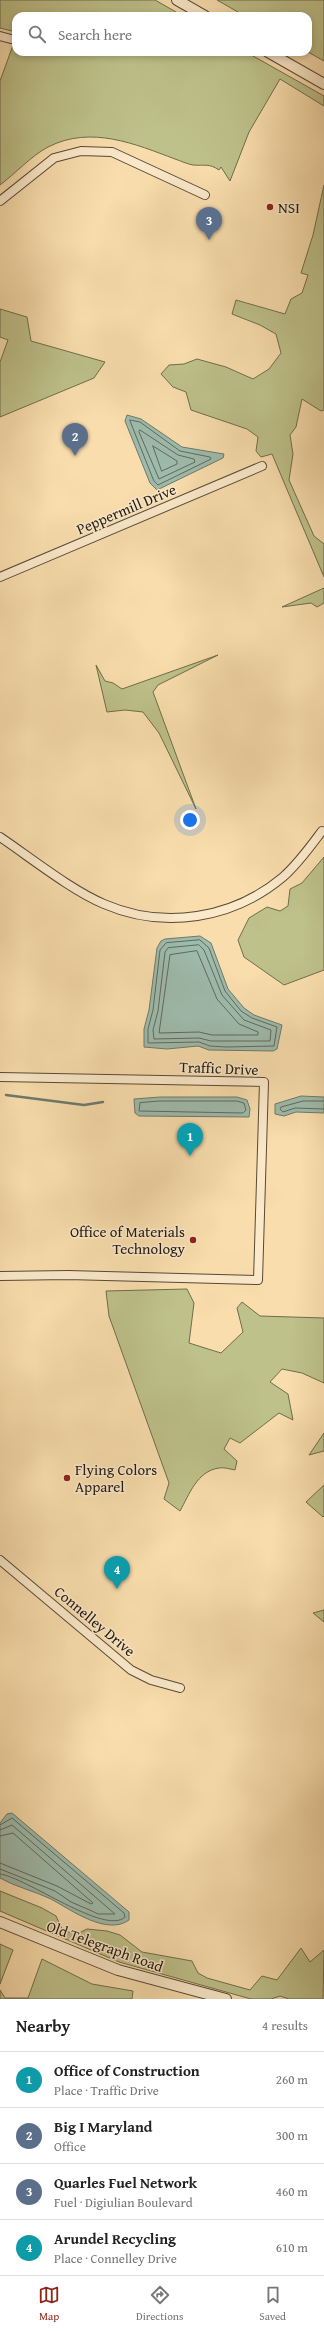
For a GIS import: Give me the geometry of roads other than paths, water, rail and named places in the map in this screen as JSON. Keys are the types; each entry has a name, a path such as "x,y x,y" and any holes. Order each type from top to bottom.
{"street":[{"path":"177,0 198,12"},
{"path":"0,36 11,39"},
{"path":"275,56 324,84"},
{"path":"0,201 54,158 81,151 112,152 205,195"},
{"name":"Peppermill Drive","path":"0,577 262,466"},
{"path":"0,837 103,904 144,916 175,919 218,912 261,892 294,867 322,831"},
{"name":"Traffic Drive","path":"0,1077 264,1082 258,1280 68,1275 0,1276"},
{"name":"Connelley Drive","path":"0,1560 131,1670 151,1680 180,1688"},
{"name":"Old Telegraph Road","path":"0,1922 118,1970 226,1999"}],"water":[{"path":"127,415 141,419 182,447 224,454 223,458 157,490 150,483 125,421"},
{"path":"200,936 211,943 228,989 244,1008 254,1015 282,1025 277,1049 273,1051 209,1050 198,1046 167,1049 144,1047 144,1029 149,1010 157,948 161,941 165,939"},
{"path":"301,1096 324,1097 324,1113 296,1112 284,1116 275,1114 275,1104"},
{"path":"160,1097 237,1097 247,1100 250,1109 249,1117 139,1116 135,1113 134,1099"},
{"path":"12,1813 129,1912 129,1920 120,1924 110,1925 89,1920 51,1899 0,1878 0,1823 7,1814"}],"waterway":[{"path":"6,1095 84,1105 103,1102"}],"place":[{"name":"NSI","path":"270,207"},
{"name":"Quarles Fuel Network","path":"209,240"},
{"name":"Big I Maryland","path":"75,456"},
{"name":"Office of Construction","path":"190,1156"},
{"name":"Office of Materials Technology","path":"193,1240"},
{"name":"Flying Colors Apparel","path":"67,1478"},
{"name":"Arundel Recycling","path":"117,1589"}]}
